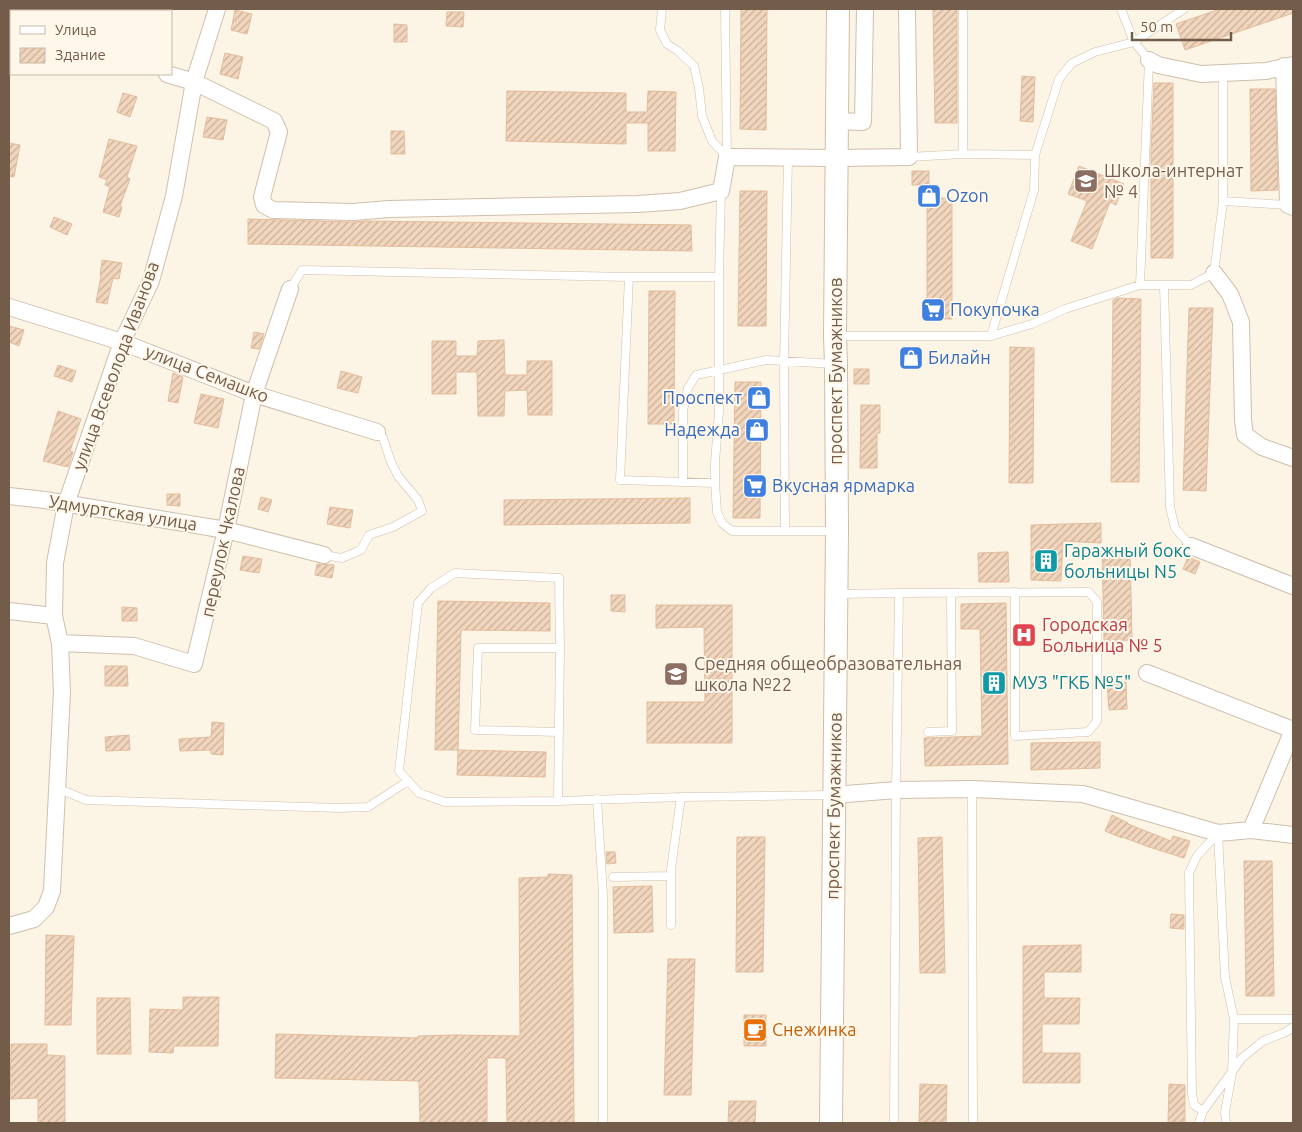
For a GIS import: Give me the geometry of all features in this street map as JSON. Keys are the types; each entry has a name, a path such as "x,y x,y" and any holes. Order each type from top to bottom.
{"street":[{"name":"улица Всеволода Иванова","path":"9,926 34,919 46,907 52,891 62,692 60,642 54,616 55,563 66,504 122,342 151,281 174,196 194,82 217,9"},
{"name":"проспект Бумажников","path":"831,1123 837,594 835,336 838,9"},
{"path":"837,121 863,122 865,9"},
{"path":"170,75 194,82 274,121 279,132 262,197 264,205 273,210 353,212 390,209 638,204 680,201 721,191 727,156 836,158 909,156 907,9"},
{"path":"1148,60 1158,65 1201,74 1266,71 1289,65 1291,206"},
{"path":"1214,273 1230,294 1241,322 1245,435 1262,447 1293,458"},
{"name":"переулок Чкалова","path":"60,642 134,646 194,664 226,530 254,394 290,290"},
{"name":"улица Семашко","path":"9,307 122,342 254,394 378,432"},
{"name":"Удмуртская улица","path":"9,496 226,530 324,555"},
{"path":"1191,546 1293,586"},
{"path":"9,611 54,616"},
{"path":"1147,673 1293,730 1251,830"},
{"path":"834,795 896,790 972,789 1083,794 1218,833 1251,830 1293,835"}],"lane":[{"path":"662,9 660,30 667,44 678,51 694,66 702,116 712,141 727,156"},
{"path":"725,9 727,156"},
{"path":"963,9 963,154"},
{"path":"1121,9 1134,42 1148,60 1140,285"},
{"path":"991,336 1034,190 1036,155 1059,79 1072,64 1095,52 1134,42 1184,9"},
{"path":"835,336 991,336 1032,324 1065,309 1140,285 1192,286 1214,273 1223,201 1223,73"},
{"path":"909,156 963,154 1036,155"},
{"path":"785,531 784,362 788,157"},
{"path":"721,191 719,412 715,462 718,512 722,523 732,531 837,531"},
{"path":"1223,201 1291,206"},
{"path":"290,290 302,270 629,277 719,277"},
{"path":"629,277 620,480 715,483"},
{"path":"1164,285 1170,507 1175,528 1191,546"},
{"path":"683,482 683,411 688,388 696,375 766,360 836,364"},
{"path":"324,555 342,558 361,550 369,535 393,527 422,511 418,500 398,476 390,462 383,438 378,432"},
{"path":"558,800 559,578 455,574 431,588 418,603 399,771 419,793 445,802 558,800 681,797 834,795"},
{"path":"837,594 1015,592 1089,592 1097,602 1097,721 1088,732 1015,736 1015,592"},
{"path":"894,1123 899,593"},
{"path":"928,732 952,731 951,593"},
{"path":"559,732 476,730 478,648 560,648"},
{"path":"58,788 86,800 338,808 368,807 408,781"},
{"path":"972,789 973,1123"},
{"path":"671,925 671,876 681,797"},
{"path":"597,799 603,894 603,1123"},
{"path":"1218,833 1226,977 1234,1019 1232,1073 1225,1112 1226,1123"},
{"path":"1204,1111 1194,1105 1192,1094 1189,873 1197,856 1218,833"},
{"path":"613,877 671,876"},
{"path":"1234,1019 1293,1019"},
{"path":"1199,1123 1204,1111 1242,1058 1263,1040 1286,1032 1293,1027"}],"building":[{"path":"741,9 767,9 766,130 740,129"},
{"path":"933,9 957,9 957,123 935,123"},
{"path":"1220,9 1293,9 1293,13 1185,50 1176,24"},
{"path":"235,10 252,14 247,34 231,30"},
{"path":"447,12 464,12 463,27 446,26"},
{"path":"394,24 407,25 407,42 394,42"},
{"path":"225,53 243,57 238,79 220,74"},
{"path":"1022,76 1035,77 1033,122 1020,121"},
{"path":"1154,83 1173,83 1173,258 1151,258 1151,151"},
{"path":"1250,89 1275,89 1278,190 1251,191"},
{"path":"507,91 626,93 626,112 647,112 648,91 676,92 675,151 648,151 648,123 626,123 626,144 506,141"},
{"path":"123,93 137,97 130,117 117,112"},
{"path":"207,117 227,120 223,140 203,137"},
{"path":"391,131 404,131 405,154 391,154"},
{"path":"109,139 137,146 127,177 130,179 120,206 122,207 119,217 103,212 110,187 105,185 107,180 99,177"},
{"path":"9,143 20,145 14,177 9,176"},
{"path":"1079,166 1124,184 1116,205 1110,202 1092,249 1071,241 1087,201 1068,194"},
{"path":"912,171 929,171 929,185 912,185"},
{"path":"740,191 767,191 766,326 738,326"},
{"path":"927,198 952,198 952,319 927,319"},
{"path":"54,217 72,224 67,235 50,227"},
{"path":"248,219 353,222 691,225 692,251 248,244"},
{"path":"102,260 122,263 119,279 113,278 107,304 96,302"},
{"path":"649,291 675,291 674,424 648,424"},
{"path":"1117,298 1141,299 1139,482 1111,482 1113,300"},
{"path":"1189,308 1213,308 1206,491 1183,490"},
{"path":"9,326 24,330 19,346 9,342"},
{"path":"254,332 264,334 259,349 251,348"},
{"path":"504,340 505,375 527,375 527,361 552,361 552,415 528,415 527,390 505,391 504,416 478,416 477,372 456,372 456,394 432,394 432,341 456,341 456,356 477,356 478,341"},
{"path":"1010,347 1034,348 1033,483 1009,483"},
{"path":"58,365 76,371 72,382 54,376"},
{"path":"854,369 869,369 869,384 854,384"},
{"path":"341,371 362,377 358,393 337,388"},
{"path":"173,373 183,377 178,403 168,401"},
{"path":"735,382 761,382 760,518 733,518"},
{"path":"201,394 224,399 218,428 194,423"},
{"path":"861,405 880,405 880,433 877,433 877,468 860,468"},
{"path":"58,411 81,419 70,451 73,452 68,467 43,461"},
{"path":"167,494 180,494 180,506 167,505"},
{"path":"261,497 272,500 268,512 258,509"},
{"path":"690,498 690,523 504,525 504,500"},
{"path":"330,507 353,510 350,528 327,524"},
{"name":"Гаражный бокс больницы N5","path":"1101,523 1101,543 1063,541 1061,581 1031,580 1031,525"},
{"path":"1130,549 1132,640 1104,641 1102,550"},
{"path":"1008,552 1009,582 979,582 978,553"},
{"path":"243,556 262,559 259,573 240,570"},
{"path":"1188,557 1200,562 1195,574 1183,569"},
{"path":"317,564 334,565 332,578 315,575"},
{"path":"611,595 625,595 625,612 611,611"},
{"path":"438,601 550,603 550,631 461,630 458,750 435,750"},
{"name":"МУЗ \"ГКБ №5\"","path":"1006,603 1008,764 925,766 924,738 982,736 980,629 961,629 961,604"},
{"path":"656,605 732,605 732,743 647,743 647,702 705,702 704,627 656,628"},
{"path":"122,607 137,608 137,621 122,621"},
{"path":"105,666 127,666 128,686 105,686"},
{"path":"1126,682 1127,709 1109,710 1107,684"},
{"path":"212,722 224,723 223,755 211,754 211,750 180,751 179,739 211,737"},
{"path":"129,735 130,750 106,751 105,737"},
{"path":"1100,742 1100,768 1031,770 1031,743"},
{"path":"458,750 546,752 545,777 457,775"},
{"path":"1112,815 1128,824 1171,841 1173,836 1190,841 1184,858 1105,831"},
{"path":"737,837 765,837 763,972 736,972"},
{"path":"942,837 945,973 920,973 918,838"},
{"path":"606,852 615,852 616,863 607,864"},
{"path":"1244,861 1272,861 1274,996 1246,996"},
{"path":"548,874 572,875 574,1123 507,1123 506,1058 487,1058 487,1123 420,1123 419,1081 275,1078 276,1034 418,1038 418,1036 456,1035 520,1036 519,878 548,877"},
{"path":"652,886 653,932 614,933 613,887"},
{"path":"1171,914 1184,915 1184,929 1170,928"},
{"path":"46,935 74,936 71,1025 45,1025"},
{"path":"1081,945 1081,972 1044,972 1044,998 1080,998 1079,1024 1042,1024 1042,1053 1080,1053 1080,1083 1023,1083 1023,946"},
{"path":"668,959 695,959 691,1095 664,1095"},
{"path":"183,997 219,997 218,1046 174,1046 173,1053 149,1052 150,1009 183,1010"},
{"path":"97,998 130,998 131,1054 97,1054"},
{"name":"Снежинка","path":"744,1015 766,1015 766,1046 744,1046"},
{"path":"11,1044 47,1044 47,1055 65,1056 65,1123 38,1123 38,1098 10,1099"},
{"path":"920,1084 947,1085 946,1123 919,1123"},
{"path":"1169,1084 1185,1085 1185,1123 1168,1123"},
{"path":"729,1101 756,1101 755,1123 728,1123"}],"place":[{"name":"Школа-интернат № 4","path":"1086,181"},
{"name":"Ozon","path":"929,196"},
{"name":"Покупочка","path":"933,310"},
{"name":"Билайн","path":"911,358"},
{"name":"Проспект","path":"759,398"},
{"name":"Надежда","path":"757,430"},
{"name":"Вкусная ярмарка","path":"755,486"},
{"name":"Гаражный бокс больницы N5","path":"1046,561"},
{"name":"Городская Больница № 5","path":"1024,635"},
{"name":"Средняя общеобразовательная школа №22","path":"676,674"},
{"name":"МУЗ \"ГКБ №5\"","path":"994,683"},
{"name":"Снежинка","path":"755,1030"}]}
